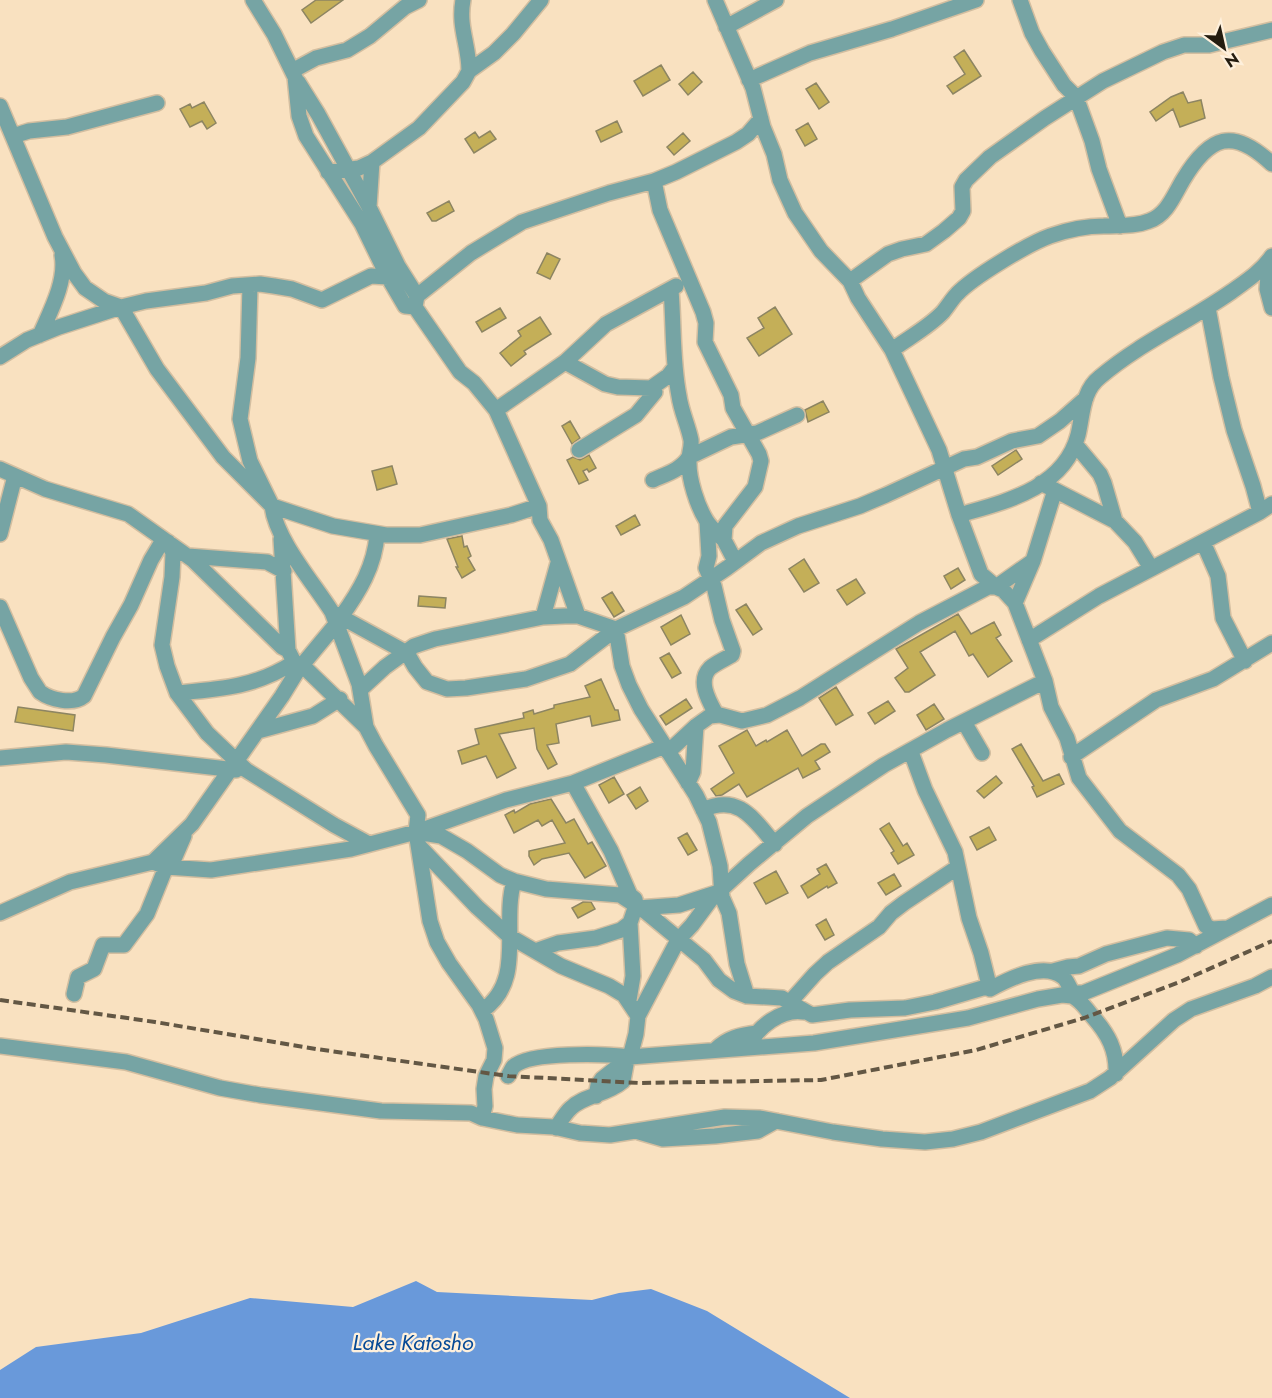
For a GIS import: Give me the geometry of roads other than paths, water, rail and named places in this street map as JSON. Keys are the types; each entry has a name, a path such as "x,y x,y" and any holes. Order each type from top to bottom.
{"street":[{"path":"252,0 274,34 293,74 318,114 369,207 416,301 460,372 474,383 496,410 539,506 540,520 579,616"},
{"path":"293,74 316,58 346,51 370,36 405,7 419,0"},
{"path":"463,0 462,35 469,52 469,71"},
{"path":"328,172 359,168 372,162 419,128 463,82 469,71 494,53 542,0"},
{"path":"715,0 749,80 774,154 780,180 795,213 821,251 850,281 858,298 892,350 939,450 943,468 981,574 996,587 1004,590 1016,603 1045,681 1051,707 1067,738 1071,757 1083,784 1120,831 1178,875 1189,889 1206,926 1212,929 1227,928"},
{"path":"726,27 776,0"},
{"path":"749,80 810,53 892,29 976,0"},
{"path":"1020,0 1032,33 1042,51 1064,85 1076,97 1120,226"},
{"path":"850,281 888,254 926,244 945,231 959,218 964,203 962,187 974,171 990,157 1076,97 1103,81 1163,52 1184,45 1209,45 1272,30"},
{"path":"293,74 299,116 306,136 362,224 387,277 405,306 416,301 471,252 522,222 609,193 654,181 736,142 748,134 761,119"},
{"path":"8,135 67,127 157,103"},
{"path":"0,106 8,135 74,273 85,288 104,301 121,307 157,369 223,457 272,506 333,526 377,534 420,535 511,515 539,506"},
{"path":"892,350 943,312 958,292 1001,262 1048,237 1084,227 1120,226 1150,221 1160,215 1167,208 1184,177 1196,162 1208,149 1222,140 1238,141 1256,149 1272,164"},
{"path":"369,207 372,162"},
{"path":"654,181 660,210 700,301 706,323 705,342 731,395 733,408 761,461 754,487 725,526 724,540"},
{"path":"40,335 64,266 61,246"},
{"path":"1270,259 1267,289 1272,308"},
{"path":"959,515 1009,501 1052,476 1064,463 1075,444 1086,398 1094,382 1116,364 1208,308 1255,274 1270,259"},
{"path":"0,357 27,340 40,335 121,307 146,301 206,293 232,286 260,284 292,289 322,300 371,276 387,277"},
{"path":"496,410 565,362 606,324 671,290 688,277"},
{"path":"250,286 248,358 240,419 250,461 272,506 273,516 281,533 337,617 360,689 366,727"},
{"path":"653,480 685,464 692,448 675,367 671,290"},
{"path":"1029,640 1099,596 1266,508 1253,486 1234,430 1208,308"},
{"path":"565,362 605,384 653,390 683,413"},
{"path":"579,450 636,415 653,390 675,367"},
{"path":"337,617 346,618 407,653 427,682 447,688 466,688 526,679 570,664 616,629 684,597 761,543 798,526 860,506 904,488 964,459 989,453 1012,441 1038,436 1060,421 1086,398"},
{"path":"689,457 731,437 757,433 797,415"},
{"path":"1075,444 1100,474 1114,521"},
{"path":"689,457 693,485 707,522 709,556 706,568 714,586 722,620 733,651 732,655 709,669 705,676 704,685 716,714"},
{"path":"0,469 45,489 128,514 188,556 282,646 295,662 340,700 366,727 418,815 417,838 430,921 437,942 482,1011 494,1042 494,1063 486,1076 485,1106 482,1118"},
{"path":"0,534 15,476"},
{"path":"1041,483 1114,521 1135,542 1151,568"},
{"path":"1016,603 1033,561 1055,490"},
{"path":"1080,502 1107,495"},
{"path":"707,522 724,540 735,561"},
{"path":"160,865 238,767 258,731 291,683 295,662 281,533"},
{"path":"177,693 254,683 295,662 357,595 370,567 377,534"},
{"path":"0,607 31,678 40,692 65,700 80,700 131,605 151,560 160,545 168,542"},
{"path":"168,542 173,554 172,577 162,645 177,693 207,733 238,767 369,844"},
{"path":"1203,542 1218,576 1223,618 1245,660"},
{"path":"188,556 267,562 284,571"},
{"path":"417,838 506,800 573,783 667,749 696,726 716,714 742,721 766,715 800,698 860,658 939,612 988,587 996,587 1033,561"},
{"path":"543,617 558,563"},
{"path":"258,731 319,713 360,689 414,646 435,639 543,617 579,616 616,629"},
{"path":"616,629 622,666 629,685 641,709 696,795 715,843 737,964 747,996"},
{"path":"1071,757 1156,700 1213,679 1272,643"},
{"path":"556,1128 572,1107 610,1091 623,1081 636,1034 638,1016 678,940 712,898 749,864 807,816 848,788 964,722 1045,681"},
{"path":"964,722 982,753"},
{"path":"688,783 694,765 696,726"},
{"path":"0,758 66,752 238,767"},
{"path":"911,752 924,790 956,852 969,918 990,988"},
{"path":"573,783 611,851 630,895 636,899 637,907 630,923 633,976 629,1000"},
{"path":"703,810 724,804 738,807 756,820 775,844"},
{"path":"0,913 70,882 160,865 195,871 227,869 321,855 369,844 441,836 467,851 500,875 514,881 546,889 620,895 646,912 704,960 725,985 747,996 774,996 790,1002 812,1016 850,1010 905,1008 935,1002 986,987 990,988 1036,971 1053,971 1079,966 1106,954 1167,938 1189,940 1196,946"},
{"path":"417,838 477,907 509,936 561,966 609,986 629,1000 638,1016"},
{"path":"74,994 78,977 94,969 102,945 124,945 144,921 164,878 160,865"},
{"path":"790,1002 828,962 879,927 904,903 958,867"},
{"path":"482,1011 492,1004 502,991 508,974 510,893 514,881"},
{"path":"637,907 680,904 722,891"},
{"path":"508,1076 512,1068 519,1064 540,1058 592,1054 628,1058 748,1047 791,1046 968,1018 1038,999 1083,993 1196,946 1272,905"},
{"path":"535,951 558,943 610,935 630,923"},
{"path":"1053,971 1064,977 1073,994 1082,1001 1108,1035 1116,1063 1116,1074"},
{"path":"0,1046 126,1062 219,1088 260,1095 381,1111 471,1113 482,1118 517,1125 556,1128 580,1133 610,1135 725,1117 760,1118 833,1132 925,1142 953,1139 981,1132 1099,1086 1116,1074 1174,1020 1191,1009 1255,987 1272,977"},
{"path":"748,1047 757,1033 783,1014 793,1011 804,1012"},
{"path":"715,1050 720,1044 734,1037 757,1033"}],"water":[{"name":"Lake Katosho","path":"416,1281 437,1292 592,1300 619,1293 651,1289 707,1311 850,1398 0,1398 0,1370 36,1347 141,1333 250,1298 353,1307"}],"railway":[{"path":"0,1000 508,1076 640,1083 821,1080 976,1050 1084,1018 1182,981 1272,941"}]}
